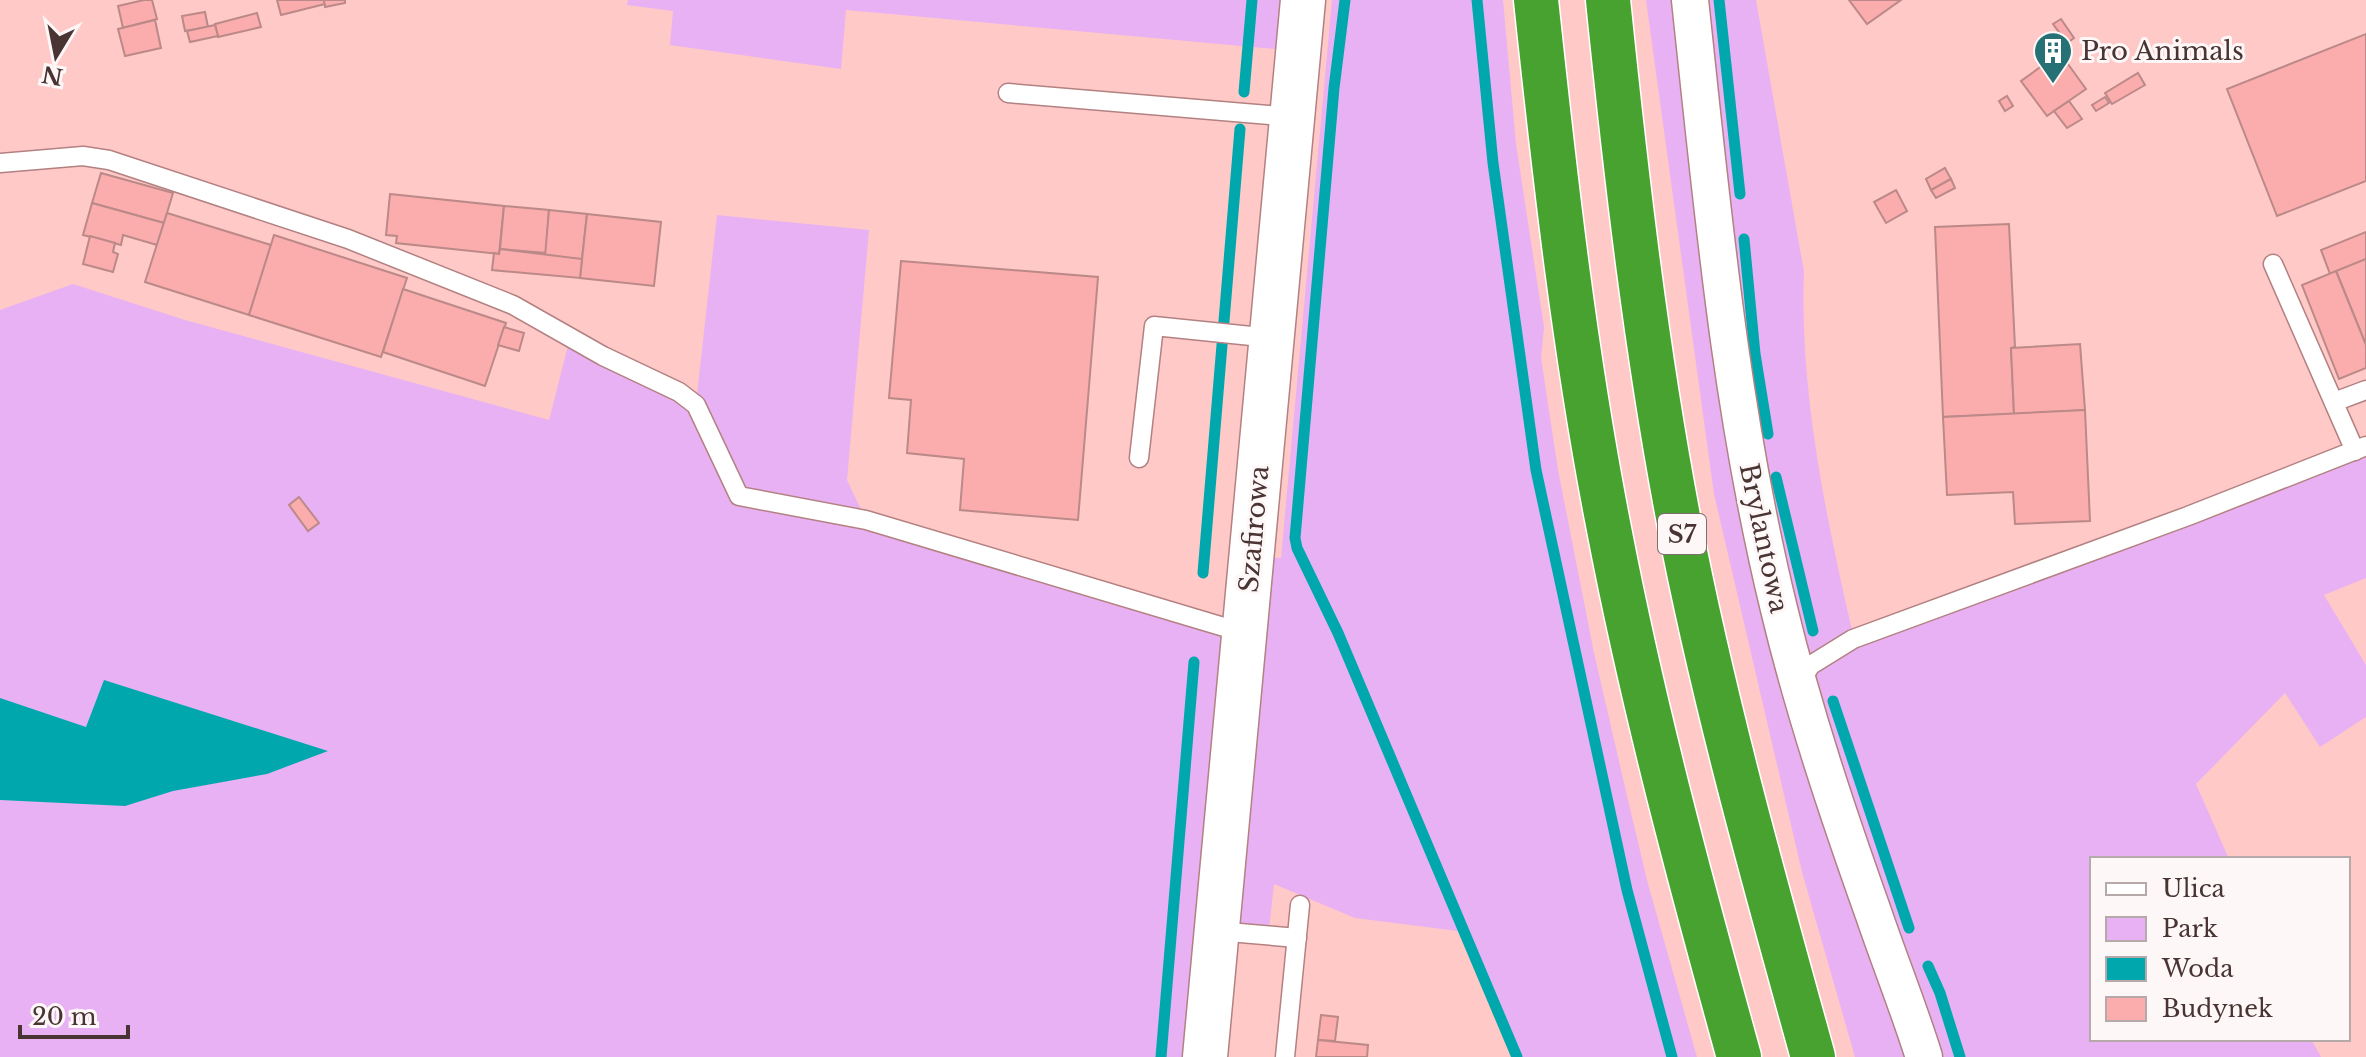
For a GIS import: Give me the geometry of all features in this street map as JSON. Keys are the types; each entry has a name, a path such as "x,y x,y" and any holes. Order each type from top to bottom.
{"highway":[{"path":"1536,0 1562,243 1610,533 1673,817 1739,1057"},
{"name":"S7","path":"1608,0 1632,231 1679,522 1742,799 1813,1057"}],"street":[{"name":"Szafirowa","path":"1205,1057 1303,0"},
{"name":"Brylantowa","path":"1690,0 1714,224 1757,518 1799,683 1841,819 1924,1057"}],"lane":[{"path":"1008,93 1292,117"},
{"path":"0,163 83,156 109,160 348,239 513,305 603,356 679,392 696,405 739,496 866,520 1244,633"},
{"path":"1799,683 1811,665 1853,639 2188,516 2361,448 2334,402 2273,264"},
{"path":"1139,458 1154,326 1271,338"},
{"path":"2334,402 2366,390"},
{"path":"1285,1057 1300,905"},
{"path":"1217,931 1297,938"}],"green space":[{"path":"628,0 1303,0 1298,51 846,10 841,69 670,45 673,11 627,5"},
{"path":"1332,0 1503,0 1516,144 1544,327 1541,358 1558,470 1594,653 1627,796 1648,884 1697,1057 1517,1057 1466,932 1355,918 1274,884 1269,929 1218,924 1205,1057 0,1057 0,310 73,284 185,320 549,420 570,338 696,404 717,215 869,230 847,480 866,520 1244,632 1251,556 1281,558"},
{"path":"1646,0 1756,0 1804,272 1806,364 1817,457 1854,639 2366,446 2366,578 2324,595 2366,665 2366,717 2320,747 2285,693 2196,784 2228,857 2090,857 2090,1041 2312,1041 2321,1057 1855,1057 1802,872 1714,494"}],"water":[{"path":"104,680 328,751 267,774 173,791 125,806 0,800 0,698 86,727"}],"building":[{"path":"152,0 157,19 123,28 118,6"},
{"path":"277,0 324,0 325,4 281,15"},
{"path":"324,0 345,0 345,3 325,7"},
{"path":"1849,0 1901,0 1867,24"},
{"path":"205,12 208,27 185,31 182,16"},
{"path":"257,13 261,27 218,37 215,24"},
{"path":"2061,19 2074,38 2067,43 2053,24"},
{"path":"155,20 161,48 125,56 118,29"},
{"path":"215,25 218,36 190,42 187,31"},
{"path":"2366,34 2366,181 2277,216 2227,89"},
{"name":"Pro Animals","path":"2060,53 2086,89 2047,116 2021,81"},
{"path":"2138,73 2145,85 2112,104 2105,93"},
{"path":"2007,96 2013,106 2005,111 1999,101"},
{"path":"2105,97 2109,103 2096,111 2092,105"},
{"path":"2069,101 2082,119 2067,128 2054,111"},
{"path":"1945,168 1951,179 1931,190 1926,179"},
{"path":"101,173 173,193 164,223 92,203"},
{"path":"1951,179 1955,188 1936,198 1931,190"},
{"path":"1896,190 1907,211 1886,223 1874,202"},
{"path":"390,194 504,206 499,254 396,243 397,236 386,235"},
{"path":"92,203 164,223 157,245 123,235 121,245 83,235"},
{"path":"504,206 549,210 546,253 500,249"},
{"path":"549,210 587,214 582,259 545,256"},
{"path":"167,213 271,245 249,315 145,282"},
{"path":"587,214 661,222 654,286 580,278"},
{"path":"2009,224 2015,347 2011,348 2014,414 1943,417 1935,227"},
{"path":"2366,232 2366,259 2330,274 2321,250"},
{"path":"274,235 407,278 381,357 249,315"},
{"path":"90,236 115,243 113,252 118,254 113,272 83,264"},
{"path":"500,249 582,259 580,278 492,270 494,253 499,254"},
{"path":"2366,259 2366,345 2336,271"},
{"path":"901,261 1098,277 1078,520 960,510 964,459 907,453 911,400 889,398"},
{"path":"2336,271 2366,345 2366,368 2339,379 2302,285"},
{"path":"403,289 506,323 485,386 383,352"},
{"path":"504,327 524,333 519,351 498,345"},
{"path":"2080,344 2085,410 2014,414 2011,348"},
{"path":"2085,410 2090,521 2015,524 2013,492 1947,495 1943,417"},
{"path":"299,497 319,523 308,531 289,505"},
{"path":"1321,1015 1338,1017 1335,1041 1318,1040"},
{"path":"1318,1040 1368,1045 1367,1057 1316,1057"}],"waterway":[{"path":"1244,92 1252,0"},
{"path":"1345,0 1334,88 1295,538 1517,1057"},
{"path":"1477,0 1493,163 1536,470 1627,890 1672,1057"},
{"path":"1719,0 1740,194"},
{"path":"1203,573 1240,129"},
{"path":"1744,239 1755,354 1768,434"},
{"path":"1776,477 1813,631"},
{"path":"1161,1057 1194,662"},
{"path":"1833,701 1909,928"},
{"path":"1928,966 1960,1057"}],"place":[{"name":"Pro Animals","path":"2053,85"}]}
